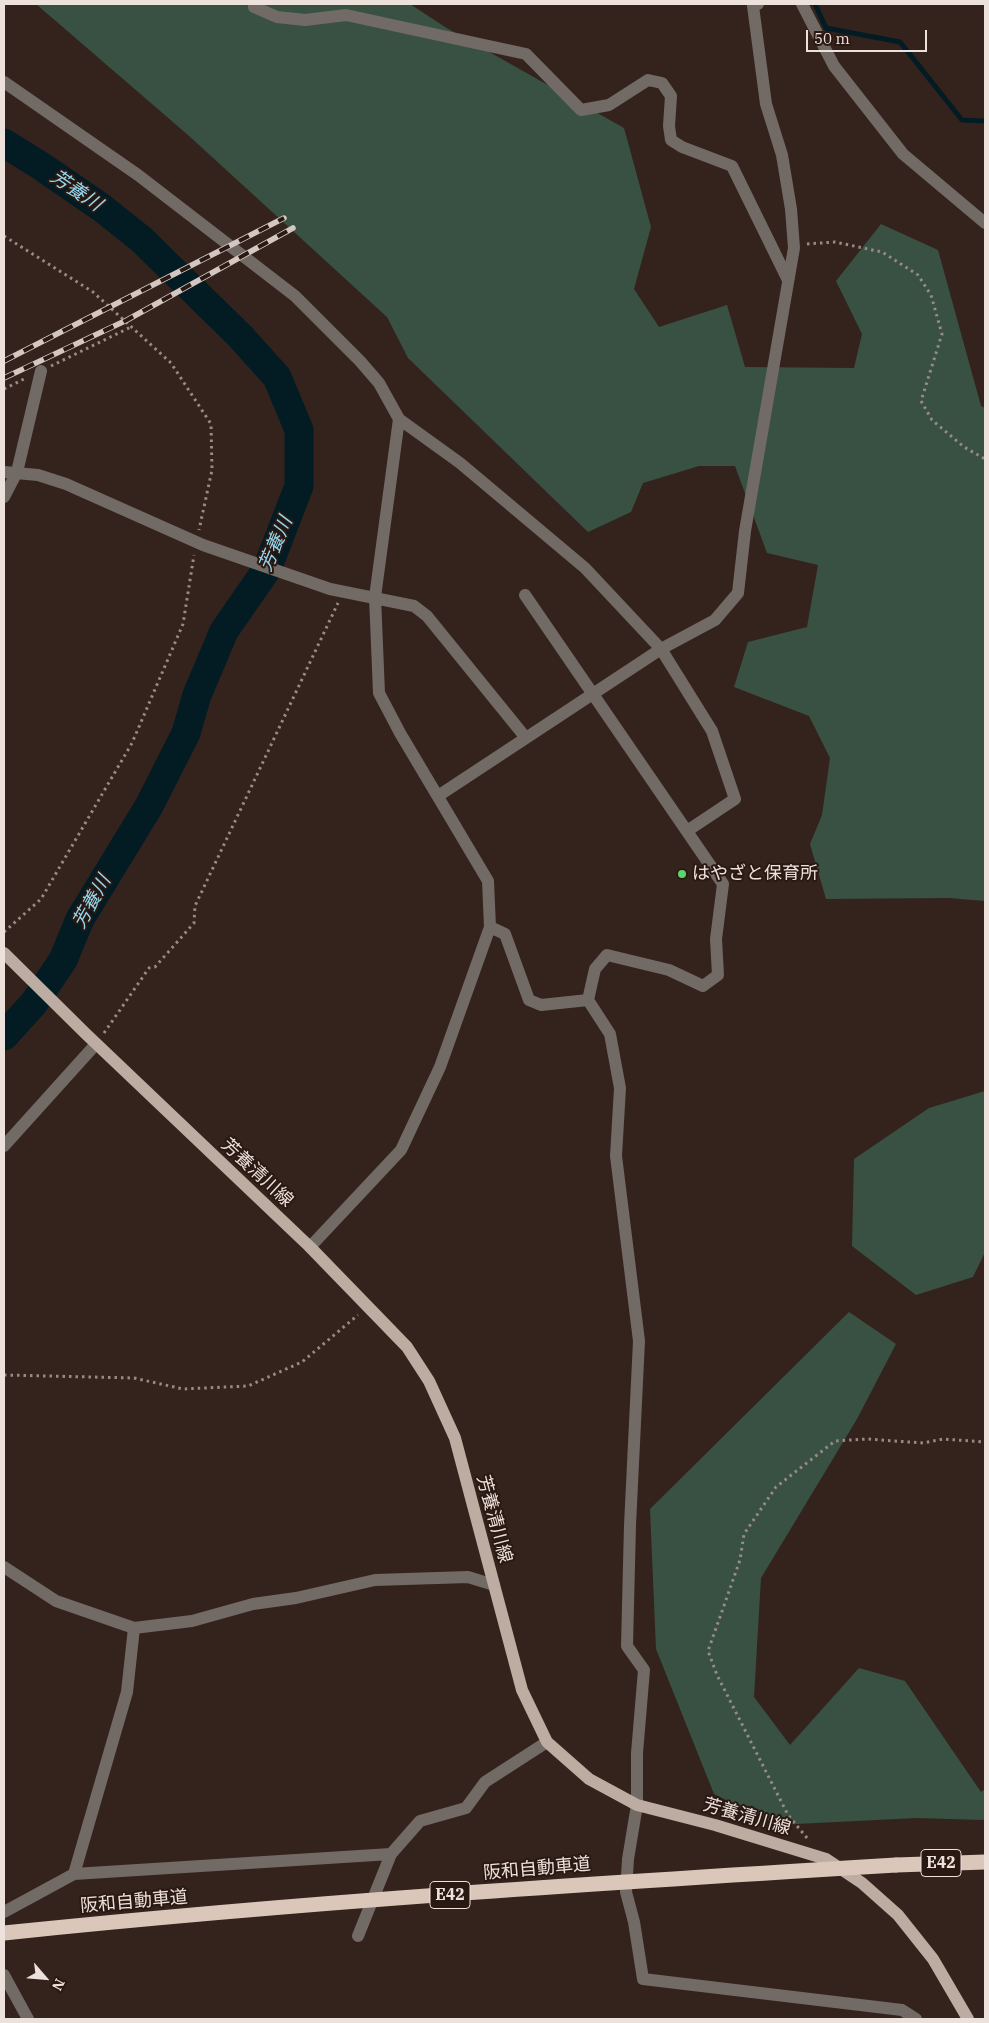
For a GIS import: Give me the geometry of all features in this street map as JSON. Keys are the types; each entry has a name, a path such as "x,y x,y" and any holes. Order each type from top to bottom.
{"highway":[{"name":"阪和自動車道","path":"4,1934 125,1921 600,1883 896,1865 985,1862"}],"main road":[{"name":"芳養清川線","path":"4,953 96,1044 310,1247 407,1347 433,1389 455,1438 522,1690 547,1742 589,1779 637,1805 714,1825 826,1859 862,1883 898,1915 932,1959 968,2019"}],"street":[{"path":"438,796 661,649 715,620 738,593 746,522 794,248 791,209 782,155 766,104 754,21 753,6 758,4"},
{"path":"802,4 834,66 903,154 985,223"},
{"path":"254,8 277,16 304,20 346,15 526,54 581,110 609,105 648,80 662,83 671,96 668,126 670,140 682,147 732,166 788,280"},
{"path":"4,82 138,175 220,236 295,296 360,361 379,383 399,419 460,463 585,568 661,649 712,731 735,799 687,831"},
{"path":"4,497 18,472 41,371"},
{"path":"310,1247 401,1150 440,1067 490,928 488,880 400,733 379,692 375,597 399,419"},
{"path":"4,472 38,475 66,484 199,544 330,589 414,606 427,616 526,738"},
{"path":"525,595 723,884 716,939 718,975 704,986 669,970 607,956 595,969 588,1000 610,1034 620,1088 616,1156 639,1341 630,1525 628,1646 644,1670 637,1753 637,1805 628,1860 626,1892 634,1922 642,1979 902,2010 916,2019"},
{"path":"490,928 505,934 529,1000 541,1006 588,1000"},
{"path":"4,1146 96,1044"},
{"path":"4,1567 56,1601 134,1628 192,1621 253,1604 296,1598 375,1580 468,1577 494,1585"},
{"path":"74,1874 127,1692 134,1628"},
{"path":"358,1936 391,1854 420,1821 466,1808 485,1782 547,1742"},
{"path":"4,1912 74,1874 391,1854"},
{"path":"4,1974 28,2019"}],"path":[{"path":"4,236 93,292 171,363 211,424 212,470 183,624 132,743 41,899 4,932"},
{"path":"794,248 813,243 835,242 882,252 918,275 932,295 942,334 921,401 932,420 964,447 985,459"},
{"path":"4,389 131,327"},
{"path":"96,1044 149,968 156,967 194,923 195,906 344,592"},
{"path":"4,1374 134,1378 183,1389 248,1386 302,1362 368,1306"},
{"path":"826,1859 788,1815 717,1675 708,1651 740,1560 744,1534 776,1487 835,1441 867,1439 923,1443 942,1439 985,1442"}],"green space":[{"path":"36,4 410,4 445,27 624,128 651,227 634,289 659,327 727,305 745,367 854,368 862,334 836,281 881,224 938,250 981,406 985,408 985,901 949,898 826,899 810,844 822,815 830,758 809,716 734,687 748,642 807,627 818,565 767,553 735,466 699,466 643,483 631,512 588,532 408,358 387,317 188,135"},
{"path":"985,1091 985,1252 973,1277 916,1295 852,1246 854,1159 929,1108"},
{"path":"849,1312 896,1344 857,1419 761,1578 754,1697 790,1745 859,1668 905,1681 981,1792 985,1789 985,1819 983,1820 917,1818 776,1825 714,1794 656,1649 650,1509"}],"waterway":[{"path":"815,4 826,28 900,42 962,120 985,121"},
{"name":"芳養川","path":"4,143 102,208 141,239 240,336 277,377 299,430 299,486 267,569 224,631 197,695 186,733 149,806 80,919 63,960 34,1003 4,1036"}],"railway":[{"path":"4,361 284,218"},
{"path":"4,378 127,320 293,228"}],"place":[{"name":"はやざと保育所","path":"682,874"}]}
